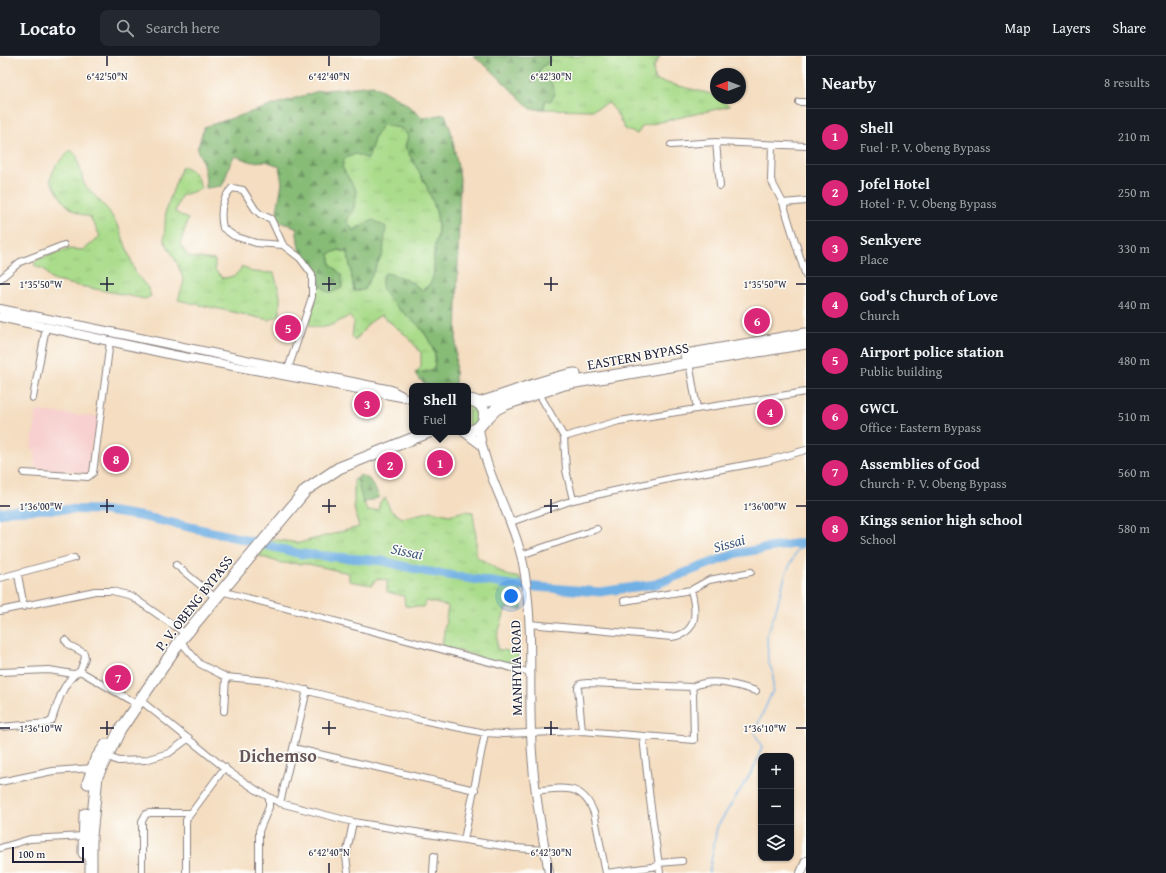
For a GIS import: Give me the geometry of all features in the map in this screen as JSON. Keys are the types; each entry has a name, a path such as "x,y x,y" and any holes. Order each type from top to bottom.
{"highway":[{"name":"EASTERN BYPASS","path":"473,401 494,399 534,383 563,376 806,334"},
{"name":"EASTERN BYPASS","path":"477,427 496,409 506,404 564,384 689,362 806,344"},
{"path":"473,401 483,408 485,415 477,427"},
{"name":"P. V. OBENG BYPASS","path":"85,873 84,836 88,784 92,768 96,759 183,636 303,486 337,463 409,435"},
{"name":"P. V. OBENG BYPASS","path":"257,543 306,490 339,468 422,435"},
{"name":"P. V. OBENG BYPASS","path":"91,873 95,787 97,776 120,730 137,701"}],"street":[{"path":"716,142 720,186"},
{"path":"671,145 716,142 806,146"},
{"path":"772,145 771,180 783,203 806,276"},
{"path":"283,245 256,243 234,236 223,228 221,212 228,193 232,188 243,190 255,209 260,214 271,219 283,245 300,258 312,274 312,297 287,372"},
{"path":"783,203 806,201"},
{"path":"0,279 20,262 64,246"},
{"path":"0,309 408,398"},
{"path":"0,317 110,341 287,372"},
{"path":"33,398 46,327"},
{"path":"24,473 88,477 93,473 110,341"},
{"path":"689,362 697,409"},
{"path":"538,392 564,437 566,470 573,500"},
{"path":"564,437 619,421 806,392"},
{"path":"477,427 480,444"},
{"path":"468,435 480,444"},
{"name":"MANHYIA ROAD","path":"480,444 511,522 521,555 525,575 528,599 531,673 531,732 535,791 549,873"},
{"path":"511,522 573,500 672,478 767,461 806,450"},
{"path":"521,555 597,529"},
{"path":"0,578 18,575 74,558"},
{"path":"176,565 216,593 531,673"},
{"path":"624,601 691,590 709,580 751,572"},
{"path":"18,575 24,607"},
{"path":"529,624 610,632 672,636 682,635 689,630 694,617 694,606 691,590"},
{"path":"0,611 95,591 112,591 131,596 183,636 200,664 226,677 269,681 417,719 485,733 503,734 582,730 643,737 694,740 692,687"},
{"path":"0,672 49,670 73,674 80,671 84,653 68,644 65,640"},
{"path":"80,671 137,701 189,738 225,767 280,803 353,822 515,848 545,850"},
{"path":"0,727 48,723 52,720 58,698 73,674"},
{"path":"224,711 226,677"},
{"path":"582,730 578,688 580,684 692,687 698,684 721,683 756,691"},
{"path":"280,803 307,690"},
{"path":"464,840 485,733"},
{"path":"643,737 659,867"},
{"path":"107,756 118,761 153,758 169,753 189,738"},
{"path":"293,748 475,790"},
{"path":"186,873 186,820 225,767"},
{"path":"0,782 53,771 92,768"},
{"path":"535,791 571,789 578,791 585,797 594,813 606,873 659,867 682,862"},
{"path":"259,873 259,831 269,807 269,797"},
{"path":"142,873 142,821 146,814 190,813"},
{"path":"348,873 346,856 353,822"},
{"path":"0,848 30,839 84,836"},
{"path":"433,873 434,856"},
{"path":"801,873 806,861"}],"shaded area":[{"path":"37,411 100,417 97,439 92,438 88,473 34,467 36,451 31,449"}],"green space":[{"path":"473,56 551,56 550,61 539,70 541,76 549,76 555,94 551,101 545,100 544,109 531,109 490,69"},
{"path":"551,56 660,56 653,68 655,80 710,94 710,104 727,104 730,106 643,126 637,134 625,129 616,112 609,103 592,110 544,109 550,80 549,76 541,76 539,70 550,61"},
{"path":"373,85 405,103 423,118 445,114 451,131 460,178 455,383 423,383 419,379 415,373 427,372 434,368 435,358 433,349 421,328 393,304 383,289 382,281 385,273 405,279 422,290 427,287 433,279 434,274 434,250 438,229 438,219 427,187 405,147 408,136 401,128 382,125 375,136 368,159 356,154 345,158 342,167 357,192 354,207 347,221 353,231 373,220 386,227 383,253 364,290 354,291 348,253 339,250 329,254 331,265 342,275 342,288 330,293 322,287 315,270 299,249 296,227 282,223 276,217 282,183 279,166 266,161 252,162 235,156 230,163 222,186 206,188 204,168 197,150 204,127 318,91"},
{"path":"382,125 401,128 408,136 405,147 427,187 438,219 438,232 434,250 434,274 433,279 427,287 422,290 411,282 382,277 385,292 388,297 397,307 416,323 427,336 432,346 435,358 434,368 427,372 415,373 421,367 421,353 408,337 381,315 369,323 355,341 352,337 354,322 349,316 329,326 319,328 309,325 319,280 322,287 342,275 331,265 329,254 339,250 348,253 354,291 360,226 353,231 347,221 354,207 347,176 342,167 345,158 356,154 368,158 375,136"},
{"path":"71,150 77,156 84,184 109,211 120,230 136,274 148,288 151,296 145,299 55,281 51,279 44,269 34,265 36,260 67,249 84,250 100,236 90,217 75,212 70,208 62,199 50,180 56,165"},
{"path":"182,166 190,169 195,174 201,189 181,196 175,212 188,219 180,245 189,257 215,260 215,270 223,278 235,275 239,272 242,266 252,272 274,273 280,295 280,315 269,320 178,300 184,281 177,263 164,240 166,209"},
{"path":"471,406 479,410 481,419 471,427"},
{"path":"360,475 369,479 380,497 363,503 357,479"},
{"path":"354,479 357,479 367,511 378,510 380,502 385,498 391,511 402,518 432,511 449,515 465,511 473,512 476,536 476,556 506,575 520,578 522,609 506,608 497,637 497,649 519,653 518,663 490,660 442,646 448,606 426,601 423,607 405,606 404,596 387,592 387,580 376,579 372,585 349,581 349,573 308,564 281,563 259,556 271,539 299,543 359,527 354,508"}],"waterway":[{"name":"Sissai","path":"0,507 6,511"},
{"name":"Sissai","path":"0,514 8,511 48,509 101,510 145,517 301,554 383,561 423,571 511,585 600,592 656,584 737,553 806,542"},
{"path":"709,873 717,827 754,768 762,747 755,734 773,690 773,673 768,661 767,635 775,613 786,573 797,550 806,545"}],"place":[{"name":"GWCL","path":"757,321"},
{"name":"Airport police station","path":"288,328"},
{"name":"Senkyere","path":"367,404"},
{"name":"God's Church of Love","path":"770,412"},
{"name":"Kings senior high school","path":"116,459"},
{"name":"Shell","path":"440,463"},
{"name":"Jofel Hotel","path":"390,465"},
{"name":"Assemblies of God","path":"118,678"}],"district":[{"name":"Dichemso","path":"278,755"}]}
